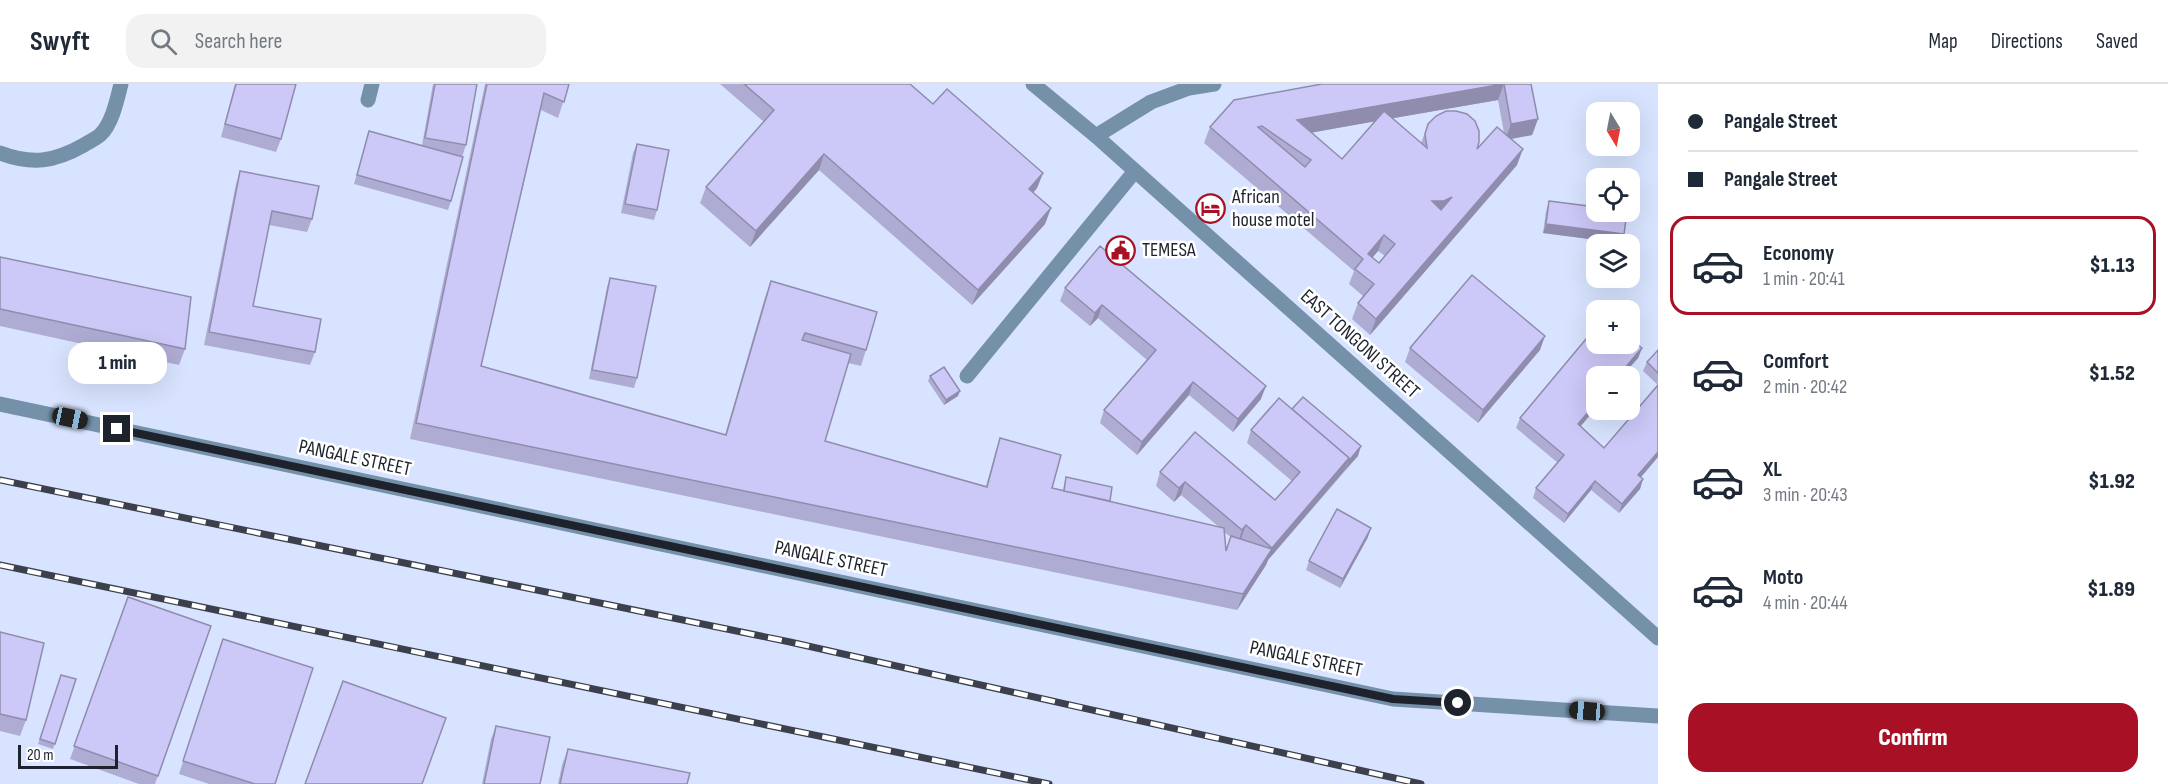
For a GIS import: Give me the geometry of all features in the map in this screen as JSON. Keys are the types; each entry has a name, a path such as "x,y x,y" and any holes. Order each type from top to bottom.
{"street":[{"path":"0,153 18,160 44,161 72,152 100,134 116,107 121,84"},
{"path":"368,100 372,84"},
{"name":"EAST TONGONI STREET","path":"1033,84 1096,136 1658,638"},
{"path":"1096,136 1151,102 1189,88 1214,84"},
{"path":"967,376 1135,171"},
{"name":"PANGALE STREET","path":"0,404 1393,699 1658,716"}],"building":[{"path":"236,84 296,84 281,139 225,124"},
{"path":"435,84 477,84 466,145 425,138"},
{"path":"487,84 569,84 564,102 544,93 481,366 726,435 771,281 877,312 866,350 805,333 802,340 851,354 825,441 987,487 1000,438 1061,455 1052,488 1224,528 1226,551 1231,536 1272,549 1243,594 416,423"},
{"path":"744,84 910,84 933,104 947,89 1043,173 1029,189 1051,208 978,290 824,154 756,231 706,187 774,110"},
{"path":"1322,84 1503,84 1297,120 1342,159 1384,111 1427,148 1425,134 1428,124 1436,116 1446,111 1456,111 1467,114 1475,121 1479,131 1477,149 1497,127 1523,149 1376,319 1358,303 1374,284 1355,269 1363,259 1210,127 1234,100","holes":["1262,126 1311,160 1305,167 1258,127","1452,197 1441,210 1432,201 1444,201","1384,235 1395,244 1379,263 1368,254"]},
{"path":"1504,84 1531,84 1538,119 1511,124"},
{"path":"369,131 463,157 451,201 357,175"},
{"path":"637,144 669,150 657,210 625,204"},
{"path":"240,171 319,186 312,219 272,211 253,306 321,319 315,352 209,332"},
{"path":"1549,201 1586,206 1586,222 1626,222 1624,234 1546,224"},
{"path":"1100,246 1266,386 1238,419 1193,382 1142,442 1104,410 1156,350 1102,305 1095,313 1065,288"},
{"path":"0,257 191,297 185,349 0,309"},
{"path":"1472,275 1545,336 1483,410 1410,348"},
{"path":"610,278 656,286 637,378 592,370"},
{"path":"1586,339 1586,354 1637,354 1627,366 1586,366 1586,415 1578,424 1604,448 1628,420 1640,420 1640,406 1658,385 1658,452 1638,475 1643,479 1622,504 1595,481 1568,514 1536,488 1564,455 1520,418"},
{"path":"1658,350 1658,373 1647,362"},
{"path":"944,367 960,391 946,400 930,376"},
{"path":"1303,397 1361,446 1348,462 1349,458 1292,409"},
{"path":"1279,398 1349,458 1272,548 1246,525 1242,530 1185,482 1179,488 1160,472 1195,432 1275,500 1300,472 1251,430"},
{"path":"1066,477 1112,487 1110,501 1064,491"},
{"path":"1337,509 1371,528 1343,579 1309,561"},
{"path":"128,597 211,626 158,776 74,746"},
{"path":"0,632 44,643 26,720 0,714"},
{"path":"223,639 313,668 275,784 255,784 183,761"},
{"path":"61,675 76,679 55,744 40,739"},
{"path":"343,681 446,718 422,784 305,784"},
{"path":"496,726 550,737 540,784 484,784"},
{"path":"568,749 690,773 687,784 560,784"}],"railway":[{"path":"0,480 790,642 1421,784"},
{"path":"0,565 1049,784"}],"place":[{"name":"African house motel","path":"1211,209"},
{"name":"TEMESA","path":"1121,250"}],"route":[{"path":"117,429 1393,699 1458,703"}]}
